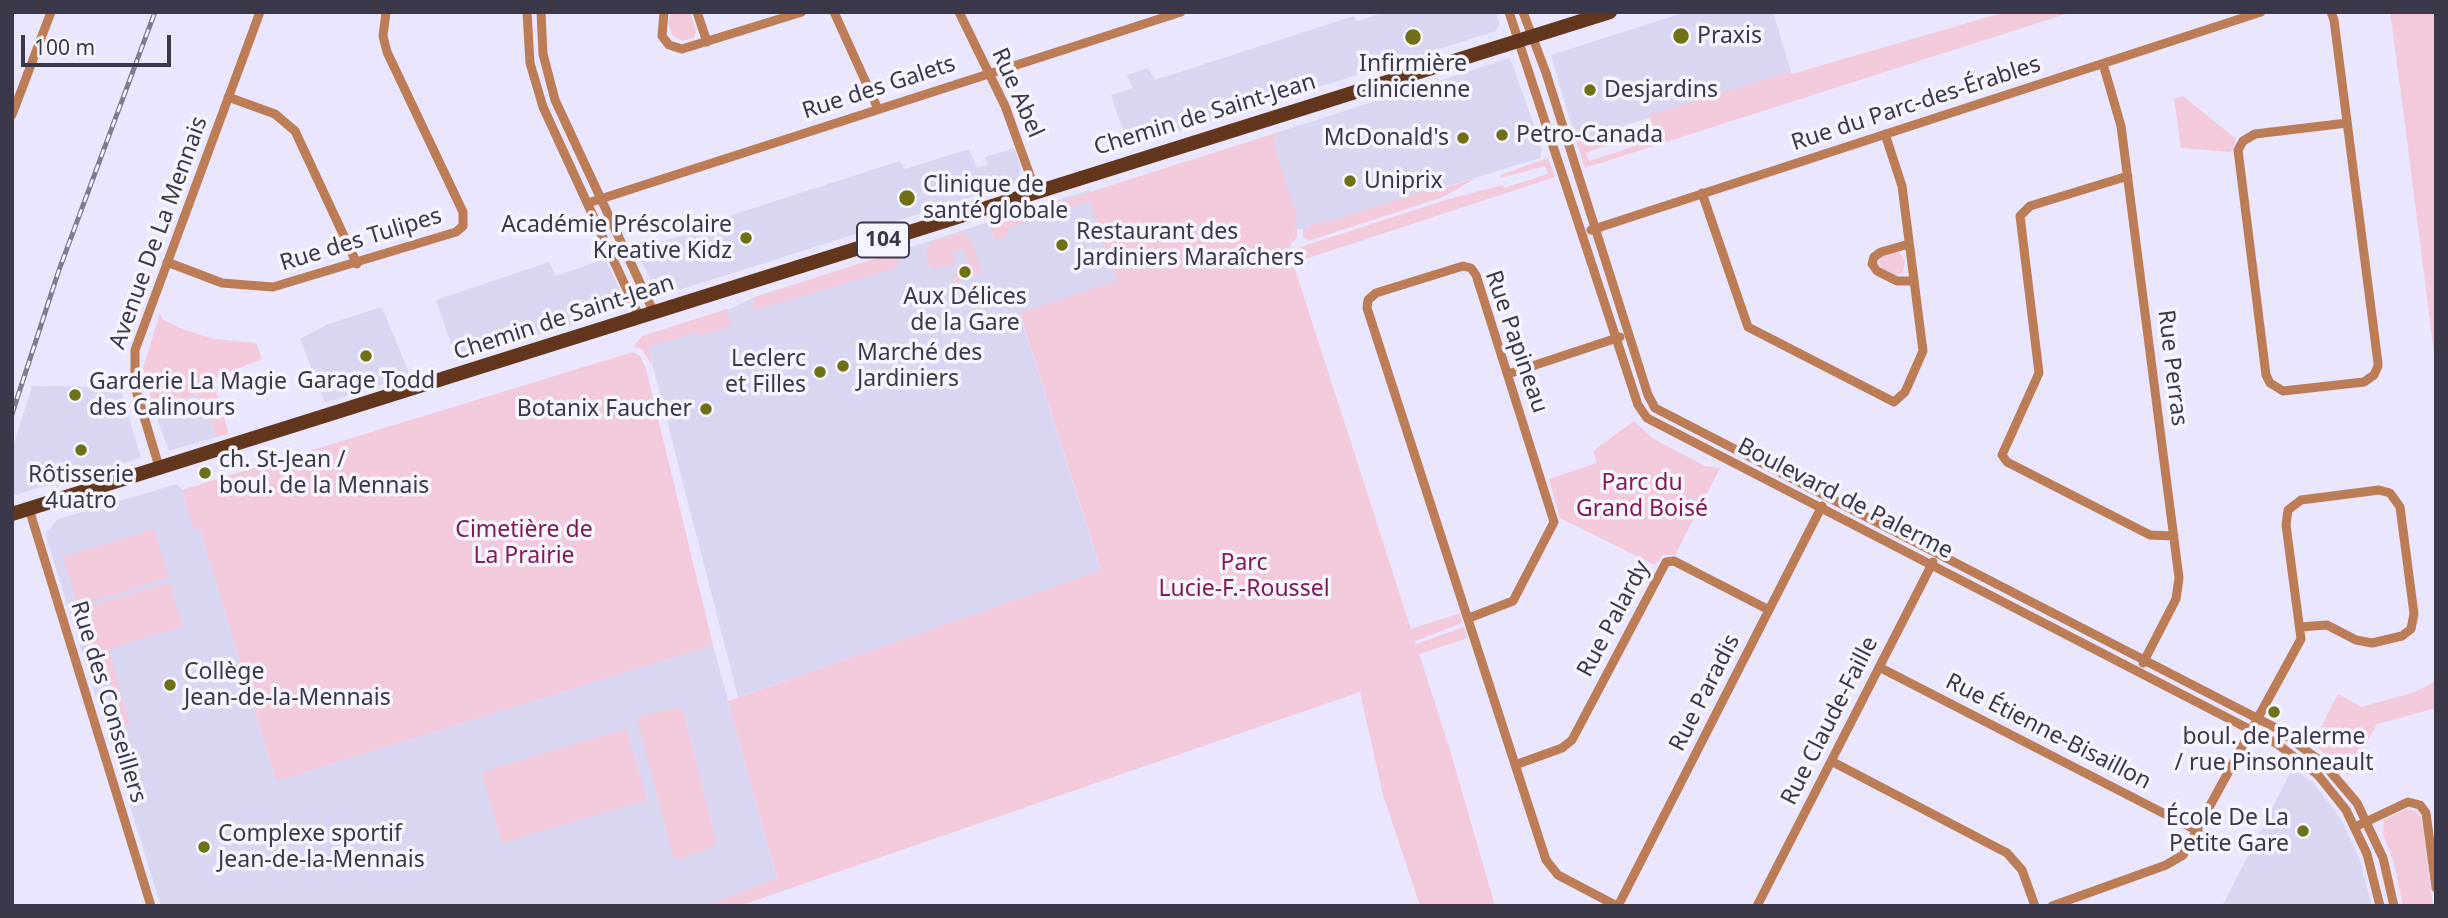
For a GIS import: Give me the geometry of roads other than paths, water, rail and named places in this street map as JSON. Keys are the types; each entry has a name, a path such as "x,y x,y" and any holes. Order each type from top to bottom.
{"main road":[{"name":"Chemin de Saint-Jean","path":"12,514 160,470 1609,12"}],"street":[{"path":"12,115 51,12"},
{"name":"Avenue De La Mennais","path":"160,470 137,395 132,366 137,341 260,12"},
{"name":"Rue des Tulipes","path":"167,262 222,284 263,288 298,282 456,232 465,222 387,52 383,36 386,12"},
{"path":"527,12 528,50 535,85 588,203 647,315"},
{"path":"541,12 547,77 601,197 647,315"},
{"path":"664,12 660,31 669,45 682,49 802,12"},
{"path":"697,12 707,42"},
{"path":"834,12 878,109"},
{"name":"Rue Abel","path":"959,12 1013,125 1036,192"},
{"name":"Rue des Galets","path":"588,203 1181,12"},
{"path":"1508,12 1525,39"},
{"path":"1523,12 1525,39"},
{"name":"Rue du Parc-des-Érables","path":"1583,232 2261,12"},
{"path":"2331,12 2347,123 2378,366 2371,378 2361,382 2283,391 2270,383 2266,375 2238,150 2243,141 2255,134 2347,123"},
{"name":"Boulevard de Palerme","path":"1525,39 1595,229 1651,403 1659,412 2259,718 2323,763 2350,793 2368,821 2386,867 2394,906"},
{"name":"Boulevard de Palerme","path":"1525,39 1638,405 1652,422 2252,729 2313,771 2334,794 2355,827 2374,876 2380,906"},
{"name":"Rue Perras","path":"2103,64 2119,117 2175,536 2179,589 2140,671"},
{"path":"228,97 275,114 295,131 357,264"},
{"path":"1703,193 1748,327 1893,402 1903,396 1923,355 1902,187 1885,134"},
{"path":"2127,176 2030,206 2020,216 2039,373 2002,455 2007,462 2150,536 2175,536"},
{"path":"1909,244 1881,252 1874,257 1872,264 1877,271 1897,281 1914,281"},
{"name":"Rue Papineau","path":"1469,618 1513,601 1554,522 1508,374 1471,268 1459,266 1376,293 1368,300 1367,308 1550,868 1563,878 1617,906"},
{"path":"1508,374 1628,334"},
{"path":"2052,906 2171,863 2183,855 2300,642 2286,525 2288,510 2301,500 2379,490 2390,493 2400,507 2414,614 2411,629 2402,636 2372,643 2356,640 2327,625 2300,627"},
{"name":"Rue Paradis","path":"1617,906 1826,498"},
{"name":"Rue des Conseillers","path":"29,509 151,906"},
{"name":"Rue Claude-Faille","path":"1757,906 1937,554"},
{"name":"Rue Palardy","path":"1515,765 1562,748 1572,740 1666,562 1674,561 1769,610"},
{"name":"Rue Étienne-Bisaillon","path":"1879,667 2198,831"},
{"path":"1831,761 2007,853 2022,870 2035,906"},
{"path":"2355,827 2408,802 2420,805 2426,813 2436,888"}],"railway":[{"path":"12,414 59,270 155,12"}],"place":[{"name":"Praxis","path":"1681,36"},
{"name":"Infirmière clinicienne","path":"1413,37"},
{"name":"Desjardins","path":"1590,90"},
{"name":"Petro-Canada","path":"1502,135"},
{"name":"McDonald's","path":"1463,138"},
{"name":"Uniprix","path":"1350,181"},
{"name":"Clinique de santé globale","path":"907,198"},
{"name":"Académie Préscolaire Kreative Kidz","path":"746,238"},
{"name":"Restaurant des Jardiniers Maraîchers","path":"1062,245"},
{"name":"Aux Délices de la Gare","path":"965,272"},
{"name":"Garage Todd","path":"366,356"},
{"name":"Marché des Jardiniers","path":"843,366"},
{"name":"Leclerc et Filles","path":"820,372"},
{"name":"Garderie La Magie des Calinours","path":"75,395"},
{"name":"Botanix Faucher","path":"706,409"},
{"name":"Rôtisserie 4uatro","path":"81,450"},
{"name":"ch. St-Jean / boul. de la Mennais","path":"205,473"},
{"name":"Collège Jean-de-la-Mennais","path":"170,685"},
{"name":"boul. de Palerme / rue Pinsonneault","path":"2274,712"},
{"name":"École De La Petite Gare","path":"2303,831"},
{"name":"Complexe sportif Jean-de-la-Mennais","path":"204,847"}],"park label":[{"name":"Parc du Grand Boisé","path":"1642,496"},
{"name":"Cimetière de La Prairie","path":"524,543"},
{"name":"Parc Lucie-F.-Roussel","path":"1244,576"}]}
